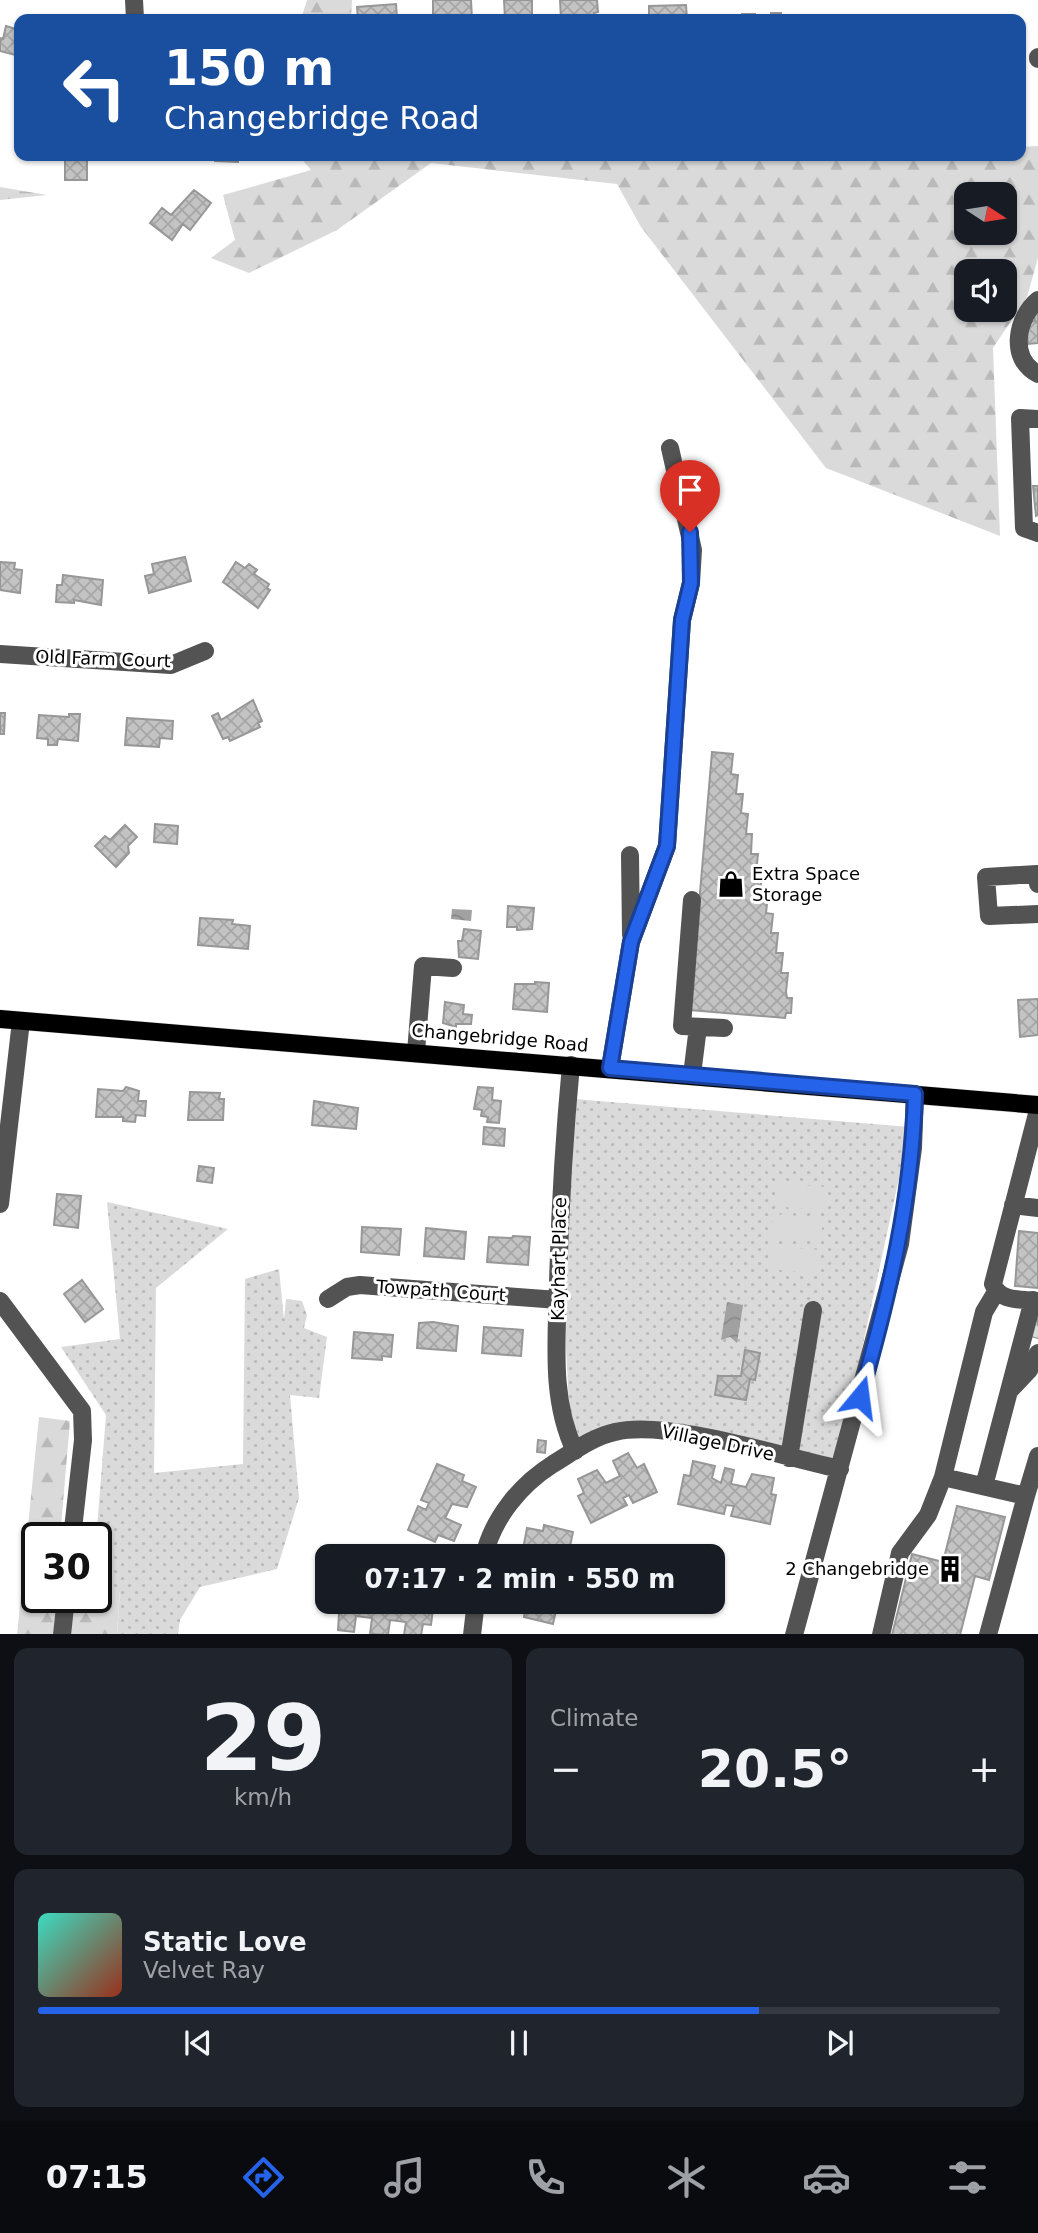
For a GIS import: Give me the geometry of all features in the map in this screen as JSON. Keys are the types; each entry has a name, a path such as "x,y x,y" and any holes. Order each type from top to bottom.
{"main road":[{"name":"Changebridge Road","path":"0,1019 610,1068 1038,1107"}],"street":[{"path":"1038,300 1027,309 1020,327 1020,338 1024,362 1038,374"},
{"path":"1029,419 1033,527"},
{"path":"631,942 667,846 682,620 691,583 690,532 670,448"},
{"name":"Old Farm Court","path":"0,654 171,665 205,652"},
{"path":"610,1068 631,942 630,855"},
{"path":"1038,884 1037,874 986,877 989,916 1038,914"},
{"path":"692,900 682,1026 724,1028"},
{"path":"416,1052 423,965 453,968"},
{"path":"0,1204 21,1021"},
{"path":"692,1075 698,1027"},
{"name":"Kayhart Place","path":"571,1065 561,1174 558,1300 560,1410 575,1451"},
{"path":"794,1634 900,1244 913,1148 915,1094"},
{"path":"881,1634 900,1553 928,1516 943,1477 984,1312 996,1292 995,1273 1038,1107"},
{"path":"1013,1205 1038,1208"},
{"name":"Towpath Court","path":"328,1298 347,1287 360,1285 558,1300"},
{"path":"984,1486 1036,1300 1005,1297 996,1292"},
{"path":"0,1301 7,1326 82,1411 83,1440 74,1522"},
{"path":"789,1458 813,1310"},
{"path":"1009,1392 1029,1370 1036,1345"},
{"name":"Village Drive","path":"488,1544 494,1527 517,1495 546,1469 614,1432 643,1429 680,1433 840,1469"},
{"path":"988,1634 1038,1456"},
{"path":"943,1477 1026,1496"},
{"path":"62,1634 64,1613"},
{"path":"471,1634 474,1614"}],"green space":[{"path":"307,0 352,0 351,14 303,14"},
{"path":"1038,146 1038,258 1027,297 1017,312 1017,259 954,259 954,322 1010,322 993,348 1000,536 826,468 641,227 617,184 431,163 337,230 249,273 211,258 235,240 223,195 311,170 303,161 1026,161 1026,147"},
{"path":"0,187 47,195 0,200"},
{"path":"563,1098 910,1127 836,1469 633,1433 571,1446 558,1189"},
{"path":"776,1183 826,1187 824,1211 774,1206"},
{"path":"107,1202 228,1229 156,1288 154,1473 243,1464 245,1279 279,1269 284,1320 286,1299 302,1301 307,1315 304,1328 327,1337 319,1398 290,1395 299,1498 277,1569 200,1587 180,1620 178,1634 117,1634 120,1590 112,1590 112,1522 98,1522 106,1415 61,1347 120,1339"},
{"path":"773,1214 823,1218 821,1242 771,1237"},
{"path":"770,1246 821,1250 818,1274 768,1269"},
{"path":"39,1417 70,1421 61,1522 28,1522"},
{"path":"112,1590 120,1590 117,1634 17,1634 21,1595 21,1613 112,1613"}],"water":[{"path":"452,909 472,910 471,921 451,919"},
{"path":"727,1302 743,1305 737,1343 730,1337 721,1340"}],"building":[{"path":"433,0 471,0 472,14 433,14"},
{"path":"504,0 532,0 532,14 505,14"},
{"path":"560,0 597,0 598,12 594,14 561,14"},
{"path":"396,4 397,14 358,14 357,7"},
{"path":"686,5 687,14 649,14 649,6"},
{"path":"6,26 14,28 14,55 0,51 0,38 3,39"},
{"path":"65,161 87,161 87,180 65,180"},
{"path":"194,190 211,203 190,230 183,224 172,240 150,223 162,208 171,215"},
{"path":"1034,312 1038,312 1038,343 1028,344 1026,322 1035,321"},
{"path":"1033,486 1038,486 1036,516"},
{"path":"185,557 191,581 149,593 145,576 154,574 152,564"},
{"path":"0,562 15,563 14,569 22,570 20,593 0,590"},
{"path":"236,562 245,568 249,564 257,570 254,574 269,584 267,588 270,590 258,608 223,582"},
{"path":"63,575 103,580 101,605 74,600 74,603 56,602 57,585 62,585"},
{"path":"253,700 262,721 258,723 260,727 230,741 228,737 223,739 212,716 218,713 221,720"},
{"path":"0,713 5,713 4,734 0,734"},
{"path":"69,714 80,714 78,741 58,739 57,745 48,745 48,739 37,738 39,715 69,717"},
{"path":"127,718 173,721 172,739 160,738 159,747 125,745"},
{"name":"Extra Space Storage","path":"712,752 733,754 731,774 738,775 736,794 743,794 741,813 748,814 746,834 752,834 751,854 758,854 756,873 762,874 760,893 768,894 766,913 773,914 771,933 778,933 776,953 783,953 781,973 788,973 786,992 787,998 792,998 791,1013 786,1013 785,1018 690,1010"},
{"path":"155,824 178,826 177,844 154,842"},
{"path":"125,825 137,837 128,846 129,853 116,867 95,846 105,836 110,840"},
{"path":"508,906 534,908 532,929 517,930 517,927 507,927"},
{"path":"200,918 233,920 232,924 250,926 248,949 198,945"},
{"path":"464,929 481,931 478,959 459,957 458,941 462,941"},
{"path":"549,983 547,1012 513,1009 515,984"},
{"path":"1038,999 1038,1035 1020,1037 1018,1000"},
{"path":"445,1002 464,1005 463,1014 472,1015 471,1024 456,1024 456,1027 443,1023"},
{"path":"126,1087 139,1091 138,1101 146,1101 145,1116 136,1115 135,1122 123,1121 123,1117 96,1117 98,1089 123,1091"},
{"path":"478,1087 493,1088 492,1100 501,1101 499,1123 487,1122 488,1117 481,1116 482,1110 474,1109"},
{"path":"190,1092 220,1093 219,1099 224,1099 223,1120 188,1120"},
{"path":"314,1101 358,1108 356,1129 312,1125"},
{"path":"484,1127 505,1129 504,1146 483,1144"},
{"path":"199,1166 214,1168 212,1183 197,1181"},
{"path":"57,1194 81,1196 78,1228 54,1225"},
{"path":"362,1227 401,1229 399,1255 361,1252"},
{"path":"426,1228 466,1232 464,1259 424,1256"},
{"path":"1019,1231 1038,1233 1038,1288 1015,1286"},
{"path":"489,1237 530,1237 528,1265 487,1262"},
{"path":"82,1280 103,1309 85,1322 64,1294"},
{"path":"1035,1318 1038,1319 1038,1338 1030,1336"},
{"path":"419,1323 458,1326 456,1351 417,1348"},
{"path":"484,1327 523,1330 521,1356 482,1353"},
{"path":"354,1332 393,1335 391,1357 382,1356 382,1360 352,1358"},
{"path":"745,1350 760,1353 755,1380 750,1379 746,1400 715,1395 718,1376 741,1376"},
{"path":"538,1440 546,1441 545,1453 537,1452"},
{"path":"628,1453 637,1468 644,1464 657,1492 633,1503 629,1495 623,1498 627,1505 591,1523 578,1496 584,1493 578,1479 597,1470 606,1483 620,1476 613,1461"},
{"path":"693,1461 715,1466 712,1478 721,1483 725,1468 734,1470 731,1484 746,1487 752,1474 774,1478 771,1494 776,1495 770,1524 731,1516 734,1506 726,1505 724,1514 678,1504 684,1475 690,1476"},
{"path":"437,1464 464,1475 462,1481 476,1487 467,1507 452,1504 445,1518 461,1525 454,1541 438,1535 435,1542 408,1530 418,1506 426,1510 429,1503 421,1500"},
{"name":"2 Changebridge","path":"957,1506 1005,1517 989,1580 975,1576 960,1634 892,1634 912,1554 943,1562"},
{"path":"544,1525 573,1532 570,1544 524,1544 527,1528 543,1531"},
{"path":"339,1614 432,1614 431,1625 423,1624 421,1634 404,1634 406,1622 390,1620 388,1634 370,1634 372,1618 356,1616 354,1632 338,1630"},
{"path":"524,1614 555,1614 553,1624 524,1617"}],"tunnel":[{"path":"1035,1337 1038,1326"}],"place":[{"name":"Extra Space Storage","path":"731,884"},
{"name":"2 Changebridge","path":"950,1569"}],"route":[{"path":"690,532 693,550 691,583 682,620 667,846 631,942 610,1068 915,1094 913,1148 900,1244 860,1397"}]}
